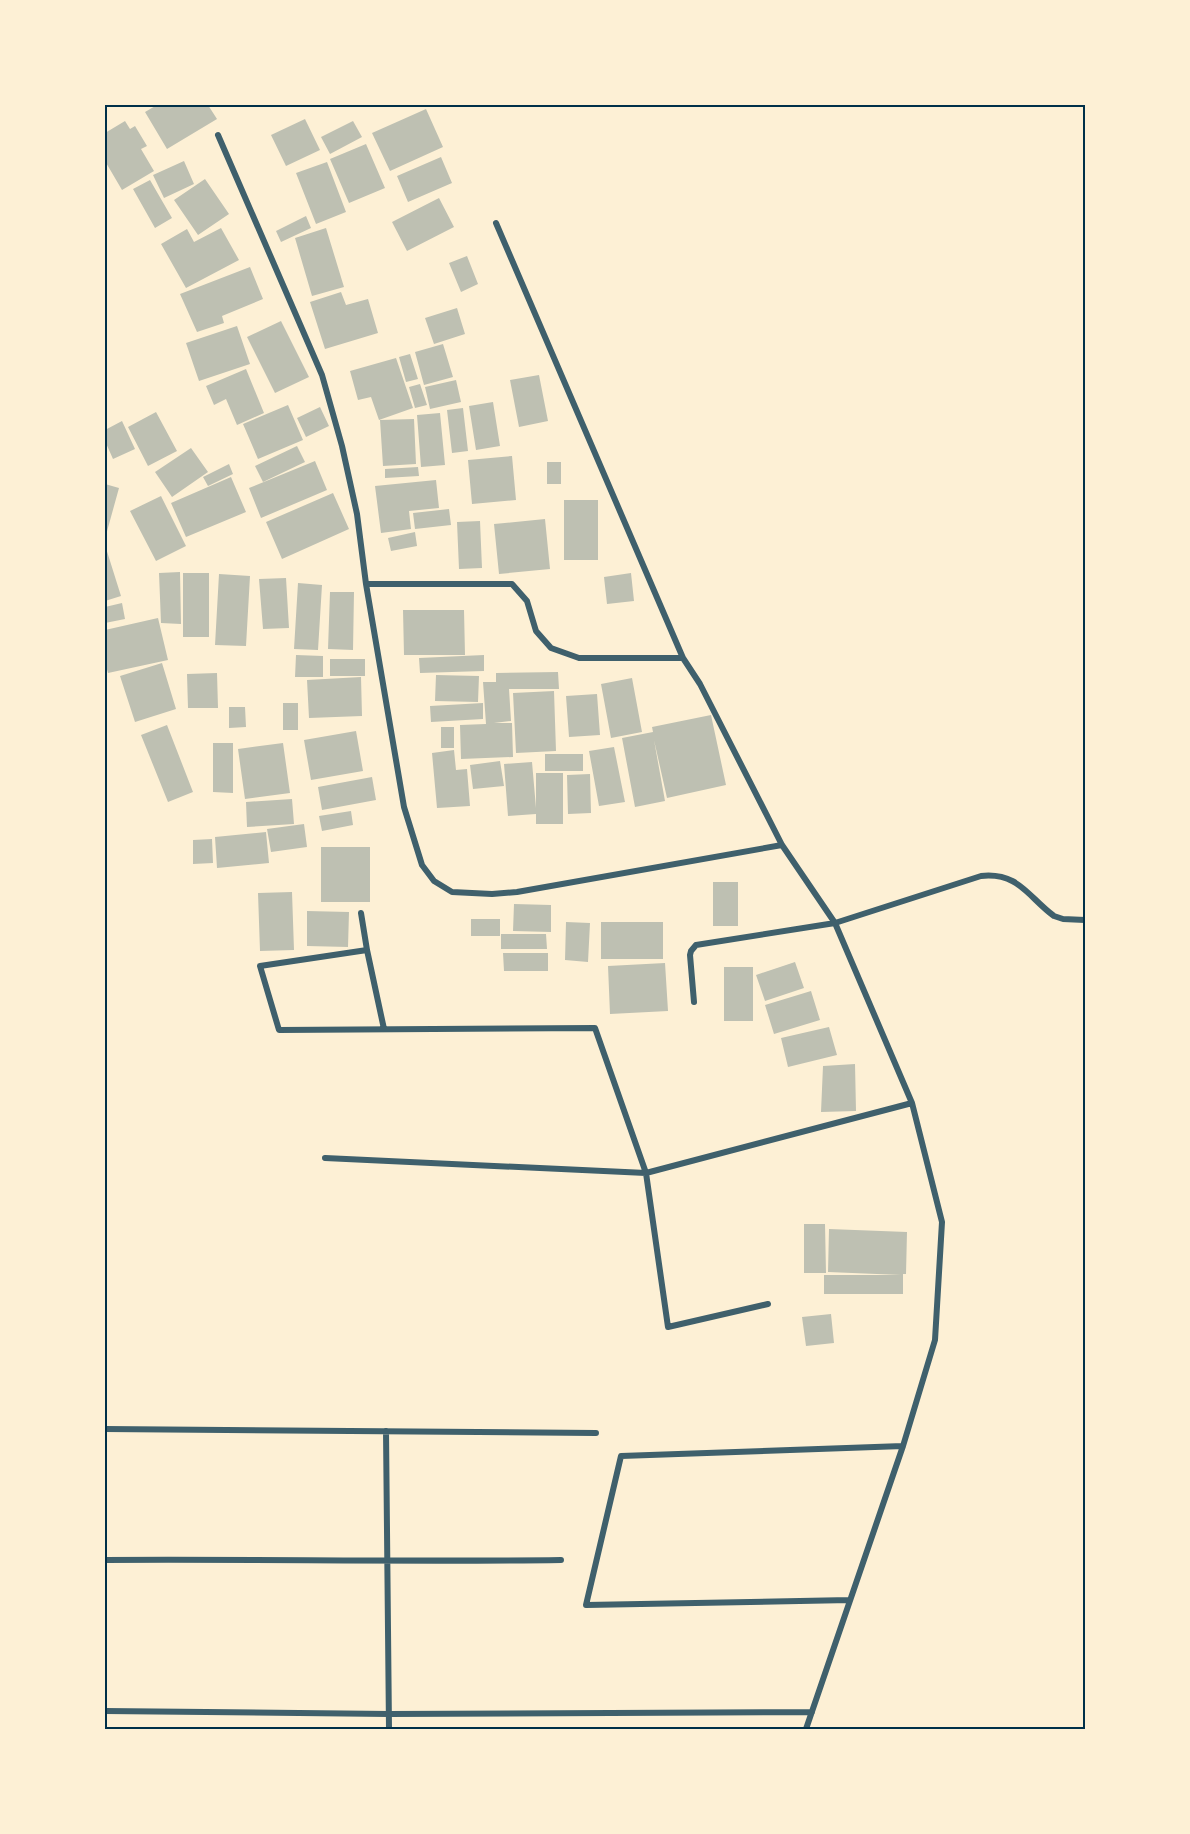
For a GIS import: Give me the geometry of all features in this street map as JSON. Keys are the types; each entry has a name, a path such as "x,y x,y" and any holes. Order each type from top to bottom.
{"street":[{"path":"218,135 322,375 342,446 357,514 366,584 404,807 422,865 441,886 452,892 492,894 782,845"},
{"path":"496,223 683,658 700,684 782,845 835,923 912,1103 940,1209 942,1234 935,1340 903,1446 806,1729"},
{"path":"366,584 512,584 527,601 536,630 551,648 579,658 683,658"},
{"path":"694,1002 690,955 694,946 835,923 981,876 992,874 1010,878 1054,916 1085,920"},
{"path":"361,913 384,1029"},
{"path":"367,950 260,966 279,1030 595,1028 646,1173 668,1327 768,1304"},
{"path":"326,1158 646,1173 912,1103"},
{"path":"105,1429 596,1433"},
{"path":"386,1431 389,1729"},
{"path":"850,1600 586,1605 621,1456 903,1446"},
{"path":"105,1560 325,1559 387,1562 561,1560"},
{"path":"105,1711 389,1714 812,1712"}],"building":[{"path":"157,105 208,105 217,119 167,149 145,112"},
{"path":"426,109 443,147 390,171 372,133"},
{"path":"305,119 320,150 286,166 271,135"},
{"path":"125,121 130,129 135,126 147,146 141,149 154,171 122,190 105,161 105,133"},
{"path":"353,121 362,137 330,154 321,137"},
{"path":"366,144 385,188 349,203 330,159"},
{"path":"441,157 452,183 408,202 397,176"},
{"path":"184,161 194,184 164,198 153,175"},
{"path":"327,162 346,212 316,224 296,173"},
{"path":"205,179 229,214 198,235 174,200"},
{"path":"150,180 172,218 155,228 133,189"},
{"path":"439,198 454,227 407,251 392,222"},
{"path":"306,216 311,228 281,242 276,231"},
{"path":"221,228 239,260 186,288 161,244 187,229 194,242"},
{"path":"326,228 344,287 312,296 295,238"},
{"path":"467,256 478,284 461,292 449,263"},
{"path":"250,267 263,299 222,316 224,323 197,332 180,294"},
{"path":"341,292 346,305 368,299 378,333 325,349 310,302"},
{"path":"457,308 465,334 434,344 425,318"},
{"path":"281,321 309,377 275,393 247,337"},
{"path":"237,326 250,364 199,381 186,343"},
{"path":"443,344 453,377 424,385 415,352"},
{"path":"410,354 418,379 406,382 399,357"},
{"path":"396,358 413,408 379,420 371,397 358,400 350,371"},
{"path":"246,369 264,413 237,425 226,399 214,405 206,386"},
{"path":"539,375 548,421 519,427 510,380"},
{"path":"456,380 461,402 430,409 425,387"},
{"path":"420,384 427,405 415,408 409,387"},
{"path":"493,402 500,446 476,450 469,406"},
{"path":"288,405 303,440 258,459 243,424"},
{"path":"320,407 329,426 306,437 297,418"},
{"path":"463,408 468,451 452,453 447,410"},
{"path":"156,412 177,451 148,466 128,427"},
{"path":"440,413 445,465 421,467 417,415"},
{"path":"414,419 416,464 383,466 380,420"},
{"path":"122,421 135,449 113,459 105,441 105,430"},
{"path":"297,446 305,462 263,482 255,466"},
{"path":"191,448 208,472 172,497 155,472"},
{"path":"512,456 516,500 472,504 468,460"},
{"path":"315,461 327,490 261,518 249,488"},
{"path":"547,462 561,462 561,484 547,484"},
{"path":"229,464 233,474 208,486 203,477"},
{"path":"418,467 419,476 385,478 385,469"},
{"path":"231,477 246,512 186,537 171,503"},
{"path":"436,480 439,508 409,511 411,529 381,533 375,486"},
{"path":"105,484 119,488 106,535 105,535"},
{"path":"333,493 349,529 282,559 266,522"},
{"path":"161,496 186,546 156,561 130,511"},
{"path":"564,500 598,500 598,560 564,560"},
{"path":"449,509 451,525 415,529 413,513"},
{"path":"545,519 550,569 499,574 494,524"},
{"path":"480,521 482,568 459,569 457,522"},
{"path":"415,532 417,546 391,551 388,538"},
{"path":"105,545 121,596 105,601"},
{"path":"180,572 181,624 161,623 159,573"},
{"path":"183,573 209,573 209,637 183,637"},
{"path":"631,573 634,601 607,604 604,577"},
{"path":"219,574 250,576 246,646 215,645"},
{"path":"286,578 289,628 263,629 259,579"},
{"path":"298,583 322,585 318,650 294,649"},
{"path":"330,592 354,592 353,650 328,649"},
{"path":"122,603 125,619 105,623 105,607"},
{"path":"403,610 464,610 465,655 404,655"},
{"path":"158,618 168,660 108,673 105,662 105,630"},
{"path":"296,655 323,656 323,677 295,677"},
{"path":"484,655 484,671 420,673 419,658"},
{"path":"330,659 365,659 365,676 330,676"},
{"path":"162,663 176,709 135,722 120,676"},
{"path":"558,672 559,689 509,689 511,721 494,723 512,723 513,757 461,759 460,725 486,724 483,682 496,682 496,673"},
{"path":"217,673 218,708 188,708 187,674"},
{"path":"436,675 479,676 478,702 435,701"},
{"path":"361,677 362,716 309,718 307,680"},
{"path":"632,678 642,732 611,738 601,684"},
{"path":"554,691 556,751 516,753 513,693"},
{"path":"597,694 600,735 569,737 566,696"},
{"path":"283,703 298,703 298,730 283,730"},
{"path":"483,703 483,719 431,722 430,706"},
{"path":"229,707 245,707 246,727 229,728"},
{"path":"711,715 726,785 667,798 654,740 665,801 635,807 622,738 653,732 652,727"},
{"path":"167,725 193,792 168,802 141,735"},
{"path":"441,727 454,727 454,748 441,748"},
{"path":"356,731 363,771 311,780 304,740"},
{"path":"213,743 233,743 233,793 213,792"},
{"path":"283,743 290,793 245,799 238,749"},
{"path":"614,747 625,802 599,806 589,751"},
{"path":"454,750 456,770 467,769 470,806 437,808 432,753"},
{"path":"545,754 583,754 583,771 545,771"},
{"path":"500,761 504,786 473,789 470,765"},
{"path":"532,762 536,808 536,773 563,773 563,824 536,824 536,814 508,816 504,764"},
{"path":"590,774 591,813 568,814 567,775"},
{"path":"372,777 376,800 322,810 318,787"},
{"path":"292,799 294,824 247,827 246,802"},
{"path":"351,811 353,825 322,831 319,816"},
{"path":"304,824 307,847 271,852 267,829"},
{"path":"266,832 269,863 217,868 215,837"},
{"path":"212,839 213,863 193,864 193,840"},
{"path":"321,847 370,847 370,902 321,902"},
{"path":"713,882 738,882 738,926 713,926"},
{"path":"292,892 294,950 260,951 258,893"},
{"path":"514,904 551,905 551,932 513,931"},
{"path":"307,911 349,912 348,947 307,946"},
{"path":"471,919 500,919 500,936 471,936"},
{"path":"566,922 590,923 588,962 565,960"},
{"path":"601,922 663,922 663,959 601,959"},
{"path":"501,934 546,934 547,949 501,949"},
{"path":"503,953 548,953 548,971 504,971"},
{"path":"795,962 804,988 765,1001 756,975"},
{"path":"665,963 668,1011 610,1014 608,966"},
{"path":"724,967 753,967 753,1021 724,1021"},
{"path":"811,991 820,1020 774,1034 765,1005"},
{"path":"829,1027 837,1055 788,1067 781,1038"},
{"path":"855,1064 856,1111 821,1112 823,1066"},
{"path":"804,1224 825,1224 826,1273 804,1273"},
{"path":"829,1229 907,1232 903,1294 824,1294 824,1275 901,1275 828,1272"},
{"path":"831,1314 834,1343 806,1346 802,1317"}]}
